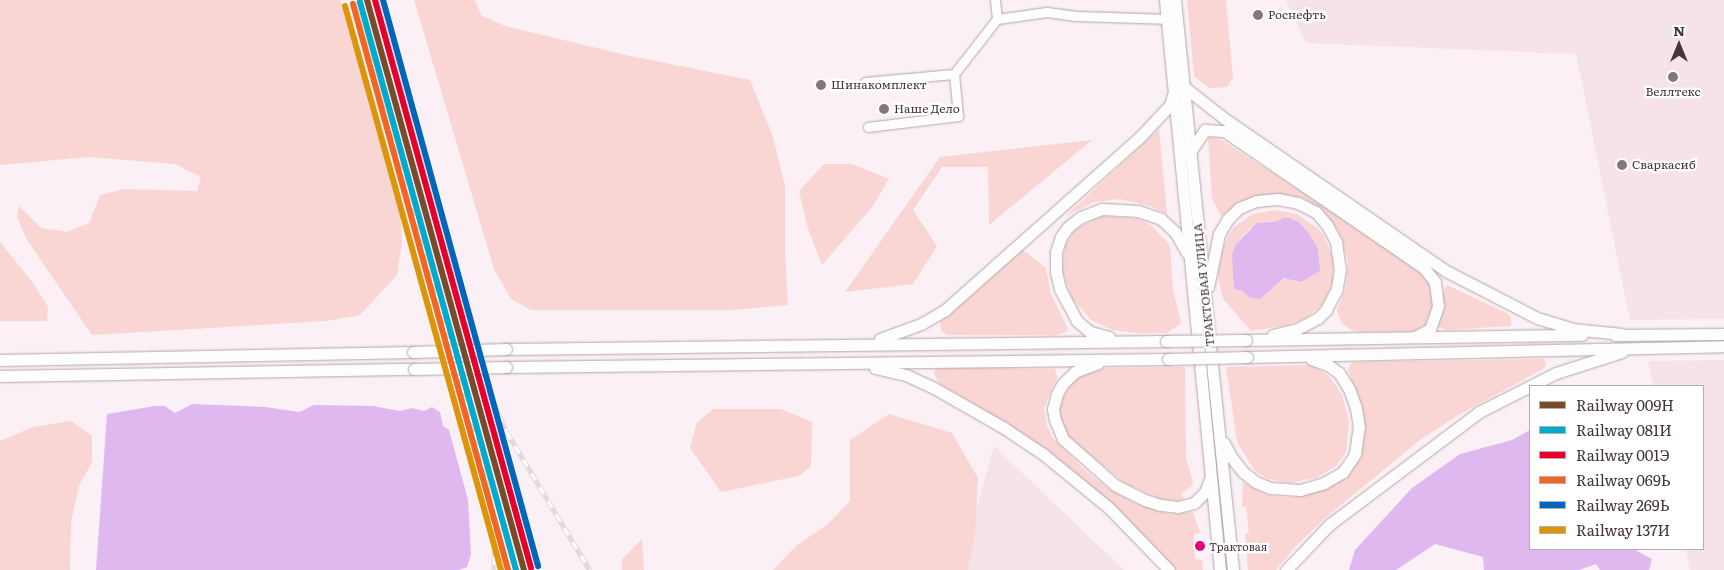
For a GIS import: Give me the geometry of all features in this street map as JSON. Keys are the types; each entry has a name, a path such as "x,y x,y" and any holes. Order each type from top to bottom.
{"main road":[{"name":"ТРАКТОВАЯ УЛИЦА","path":"1165,0 1172,18"},
{"name":"ТРАКТОВАЯ УЛИЦА","path":"1175,0 1172,18 1190,261 1220,570"},
{"path":"1172,18 1182,0"},
{"name":"ТРАКТОВАЯ УЛИЦА","path":"1178,89 1190,152 1233,570"},
{"path":"816,344 890,337 922,324 939,314 1139,138 1170,105 1178,89 1225,118 1448,272 1538,318 1572,329 1622,334"},
{"path":"1190,152 1205,130 1224,131 1424,268 1437,287 1437,311 1427,331 1409,339"},
{"path":"1206,306 1211,267 1219,234 1227,220 1239,208 1256,201 1278,199 1298,203 1316,212 1332,233 1338,250 1340,269 1334,297 1322,314 1307,325 1286,333 1246,340"},
{"path":"1166,341 1101,336 1090,332 1082,325 1066,303 1058,282 1055,262 1058,244 1068,227 1087,214 1102,209 1129,210 1161,219 1181,241 1190,261"},
{"path":"0,360 816,344 1409,339 1622,334 1724,334"},
{"path":"1532,385 1556,373 1599,357 1644,346"},
{"path":"0,376 1168,359 1644,346 1724,346"},
{"path":"0,354 52,360"},
{"path":"1220,435 1232,458 1243,472 1256,482 1270,488 1300,490 1324,483 1343,472 1355,454 1358,435 1358,418 1353,397 1344,380 1334,368 1319,361 1297,356"},
{"path":"1168,359 1097,363 1079,370 1067,379 1056,394 1053,409 1056,425 1063,440 1105,477 1130,493 1155,504 1172,507 1192,504 1201,497 1212,476"},
{"path":"816,364 876,368 906,375 946,394 1004,428 1043,454 1109,508 1169,570"},
{"path":"1286,570 1330,524 1479,412 1529,387"}],"street":[{"path":"995,0 997,19"},
{"path":"868,127 958,116 954,74 997,19 1047,12 1074,16 1172,18"},
{"path":"865,82 954,74"}],"shaded area":[{"path":"0,0 340,0 399,189 402,243 397,275 360,315 326,321 92,335 27,240 17,217 19,206 41,228 67,232 89,223 100,195 124,189 197,191 201,177 175,164 89,157 0,165"},
{"path":"414,0 475,0 481,15 505,26 626,55 750,80 773,137 785,186 785,253 788,305 732,310 531,310 511,299 494,269"},
{"path":"1187,0 1226,0 1233,78 1227,87 1209,88 1194,76"},
{"path":"1286,0 1724,0 1724,319 1630,320 1576,54 1306,43"},
{"path":"1159,129 1167,214 1150,206 1120,199 1094,202 1066,216"},
{"path":"1208,138 1220,139 1420,268 1429,282 1433,308 1428,323 1417,331 1360,332 1353,331 1341,323 1337,310 1346,287 1348,261 1341,236 1330,219 1323,211 1304,198 1282,194 1257,196 1237,205 1221,216 1212,198"},
{"path":"1092,140 989,225 988,167 942,167 913,210 937,246 913,284 845,292 940,157"},
{"path":"824,164 852,164 889,179 872,207 822,265 807,226 799,191"},
{"path":"1275,210 1297,214 1316,227 1324,236 1333,258 1333,282 1323,304 1305,319 1283,326 1251,331 1223,299 1218,278 1220,257 1228,236 1234,227 1253,214","holes":["1266,221 1278,221 1285,278 1259,299 1250,298 1242,291 1236,244 1249,229"]},
{"path":"1102,216 1139,219 1152,226 1170,245 1173,289 1181,323 1167,333 1136,333 1112,330 1091,320 1072,298 1062,270 1065,246 1075,229"},
{"path":"1283,218 1290,218 1300,223 1310,235 1318,249 1320,271 1301,282 1284,278 1260,299 1250,298 1242,291 1234,289 1232,255 1236,244 1257,223 1278,221"},
{"path":"0,242 33,283 48,307 47,321 0,321"},
{"path":"1023,250 1046,268 1051,294 1068,329 1066,332 1056,335 948,335 941,331 940,322 945,316"},
{"path":"1447,285 1507,313 1511,317 1511,326 1446,330 1438,327 1443,311 1443,292"},
{"path":"1545,359 1546,366 1543,369 1455,417 1420,440 1324,519 1295,547 1276,570 1248,570 1245,534 1249,533 1246,507 1242,507 1243,482 1264,494 1276,497 1298,497 1332,486 1347,474 1353,466 1357,396 1348,369 1351,364 1354,362"},
{"path":"1724,360 1724,570 1690,570 1686,550 1704,550 1704,385 1653,385 1648,361"},
{"path":"1311,365 1329,376 1342,395 1349,421 1346,452 1336,466 1316,478 1287,483 1266,478 1254,470 1237,442 1226,367"},
{"path":"941,367 1055,369 1057,377 1044,408 1047,426 1053,438 1084,469 1109,489 1134,503 1170,514 1193,512 1200,533 1194,534 1195,559 1202,560 1203,570 1175,570 1151,544 1010,426 940,384 934,374 935,370"},
{"path":"1185,367 1186,458 1193,482 1192,486 1181,494 1184,499 1175,501 1158,498 1125,483 1068,437 1058,419 1061,399 1075,379 1083,373 1104,368"},
{"path":"192,404 266,407 299,412 314,405 373,406 400,411 412,408 424,411 432,407 440,412 443,426 449,430 468,500 471,555 467,567 459,570 96,570 107,414 155,406 165,406 175,413"},
{"path":"714,409 781,409 812,422 811,466 799,476 721,492 690,448 697,422"},
{"path":"889,414 952,433 978,478 975,533 968,570 773,570 796,546 828,524 850,501 850,440"},
{"path":"71,421 92,436 92,462 79,486 71,522 70,570 0,570 0,441 33,427"},
{"path":"1529,431 1529,550 1635,550 1652,559 1649,570 1600,570 1596,564 1579,570 1484,570 1483,557 1435,544 1396,570 1349,570 1355,550 1412,488 1460,454 1512,440"},
{"path":"994,446 1124,570 959,570"},
{"path":"642,539 644,570 622,570 622,559"}],"railway":[{"path":"354,0 478,445 488,490 495,541 494,570"},
{"path":"377,0 455,284 486,385 507,432 590,570"}],"rail line":[{"name":"009Н","path":"367,0 524,570"},
{"name":"001Э","path":"375,0 531,568"},
{"name":"269Ь","path":"383,0 538,566"},
{"name":"081И","path":"360,2 516,570"},
{"name":"069Ь","path":"353,4 508,570"},
{"name":"137И","path":"345,6 501,570"}],"place":[{"name":"Роснефть","path":"1258,15"},
{"name":"Веллтекс","path":"1673,77"},
{"name":"Шинакомплект","path":"821,85"},
{"name":"Наше Дело","path":"884,109"},
{"name":"Сваркаcиб","path":"1622,165"},
{"name":"Трактовая","path":"1200,546"}]}
